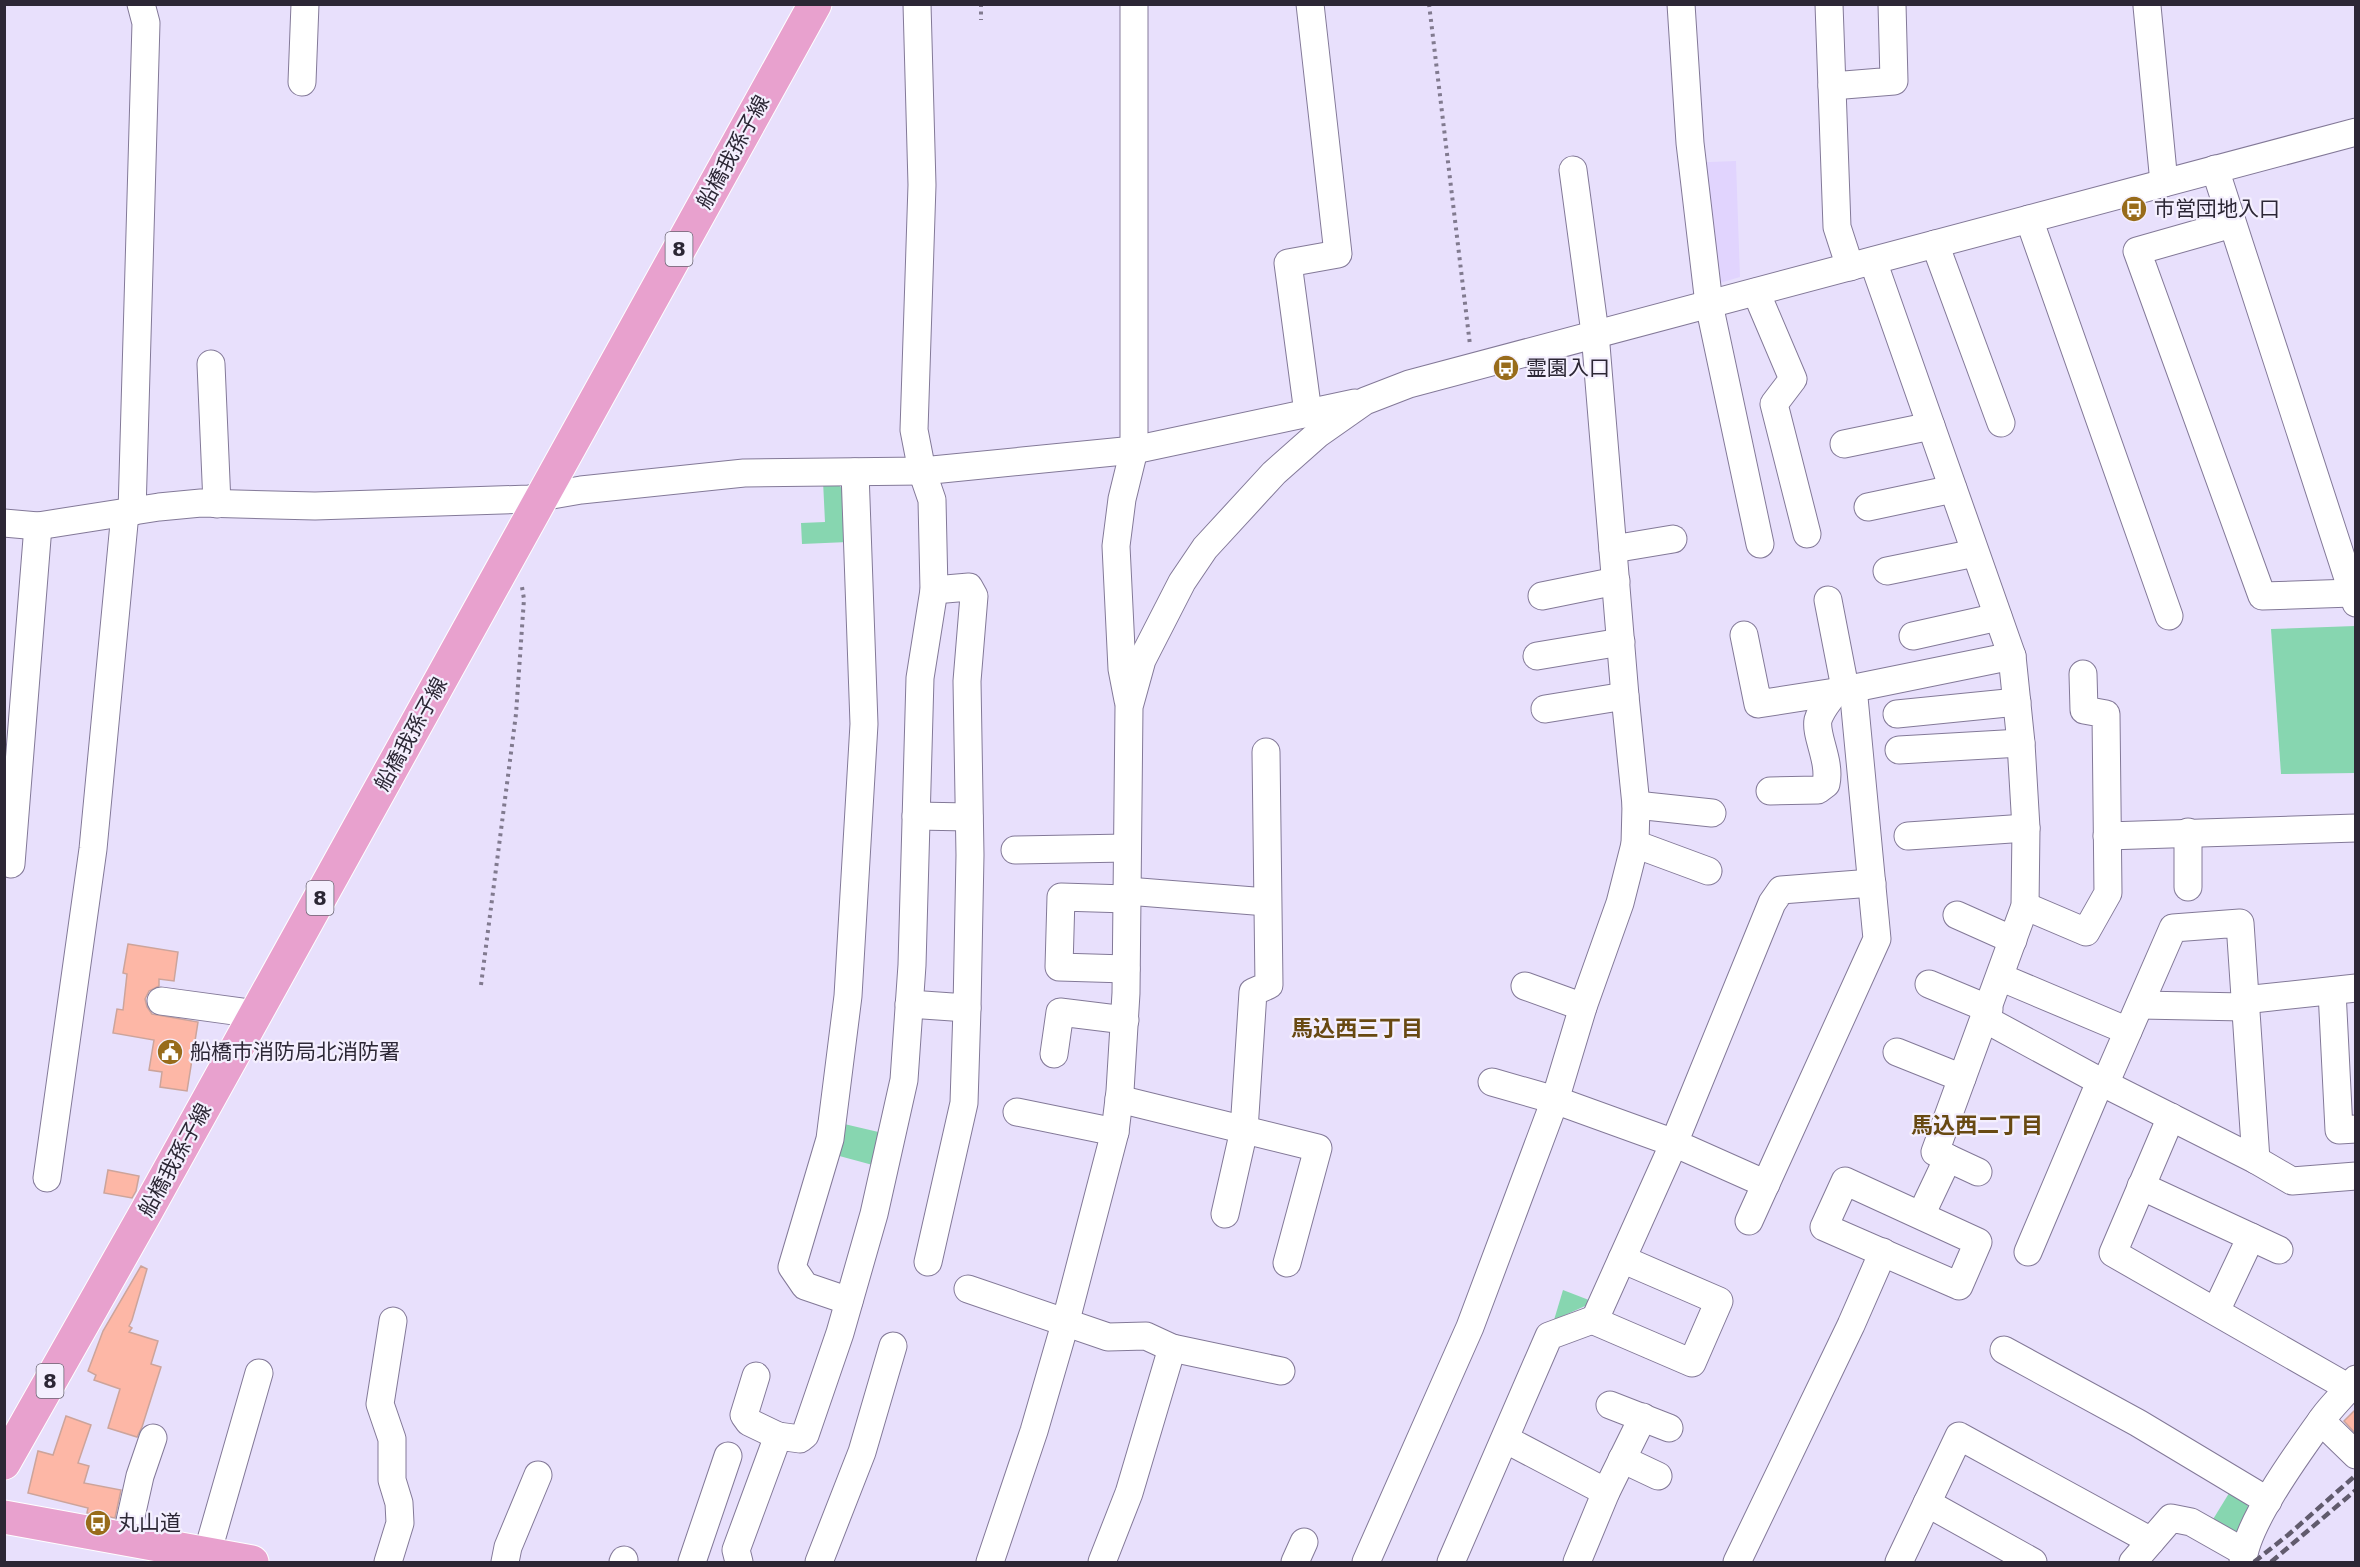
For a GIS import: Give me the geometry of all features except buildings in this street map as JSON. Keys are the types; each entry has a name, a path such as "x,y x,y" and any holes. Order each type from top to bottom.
{"main road":[{"name":"船橋我孫子線","path":"4,1463 256,1014 815,4"},
{"path":"4,1517 252,1563"}],"street":[{"path":"47,1178 93,849 128,512 146,23 141,4"},
{"path":"302,82 305,4"},
{"path":"756,1376 744,1415 748,1422 778,1436 800,1439 805,1435 849,1301 874,1214 904,1080 909,1004 920,678 934,590 932,500 922,471 914,430 922,185 917,4"},
{"path":"990,1563 1034,1431 1065,1324 1115,1132 1119,1099 1125,1020 1129,707 1122,669 1116,546 1122,499 1134,450 1134,4"},
{"path":"1308,413 1288,262 1338,254 1310,4"},
{"path":"1681,4 1690,143 1709,304 1760,544"},
{"path":"1829,4 1837,226 1861,264 1931,426 2012,656 2021,742 2026,828 2025,906 1935,1152 1978,1172"},
{"path":"1832,86 1894,81 1892,4"},
{"path":"2147,6 2164,183"},
{"path":"4,523 38,526 190,504 315,506 530,499 544,495 744,473 922,471 1134,450 1365,401 1409,384 1473,366 2355,132"},
{"path":"2215,169 2354,598 2262,596 2137,251 2232,224"},
{"path":"1366,1563 1470,1327 1555,1100 1583,1007 1620,903 1635,844 1636,805 1596,333 1574,170"},
{"path":"2029,219 2169,615"},
{"path":"1935,244 2001,423"},
{"path":"1756,292 1793,379 1774,404 1807,534"},
{"path":"212,364 217,504"},
{"path":"1129,707 1142,660 1160,622 1182,582 1205,548 1274,473 1318,434 1365,401"},
{"path":"1844,444 1931,426"},
{"path":"849,1301 805,1286 792,1268 830,1139 848,996 864,724 855,472"},
{"path":"1868,507 1953,489"},
{"path":"11,864 38,526"},
{"path":"1613,549 1673,539"},
{"path":"1887,571 1975,553"},
{"path":"1542,596 1616,581"},
{"path":"928,1262 964,1103 968,1008 967,681 975,596 969,587 934,590"},
{"path":"1749,1221 1877,939 1872,883 1844,689 1828,600"},
{"path":"1913,636 1998,617"},
{"path":"1744,635 1758,704 2012,656"},
{"path":"1537,656 1621,642"},
{"path":"2025,906 2086,932 2108,893 2106,714 2084,710 2083,674"},
{"path":"1770,792 1818,790 1826,784 1829,772 1818,722 1822,709 1844,689"},
{"path":"1545,709 1625,696"},
{"path":"1897,714 2017,702"},
{"path":"1899,750 2021,742"},
{"path":"1225,1214 1244,1130 1254,992 1269,985 1266,752"},
{"path":"1636,805 1712,813"},
{"path":"916,816 969,816"},
{"path":"1908,836 2026,828"},
{"path":"2107,836 2355,828"},
{"path":"2188,832 2188,887"},
{"path":"1635,844 1708,871"},
{"path":"1015,850 1127,848"},
{"path":"1451,1563 1549,1336 1595,1319 1674,1143 1772,903 1781,890 1872,883"},
{"path":"1126,969 1059,967 1061,897 1127,895 1268,902"},
{"path":"1957,915 2013,940"},
{"path":"2028,1252 2102,1083 2174,928 2240,923 2256,1160"},
{"path":"2000,977 2128,1031"},
{"path":"1929,984 1987,1014 2102,1083 2256,1160 2292,1181 2355,1176"},
{"path":"1525,986 1583,1007"},
{"path":"2140,1005 2244,1004 2344,989 2345,1047 2339,1130 2355,1129"},
{"path":"161,1001 256,1014"},
{"path":"909,1004 968,1008"},
{"path":"1054,1054 1060,1012 1125,1020"},
{"path":"1897,1052 1962,1078"},
{"path":"1492,1082 1555,1100 1674,1143 1766,1184"},
{"path":"1119,1099 1318,1148 1287,1263"},
{"path":"1017,1112 1115,1132"},
{"path":"2133,1563 2171,1518 2191,1522 2244,1557 2248,1538 2268,1502 2321,1421 2352,1383 2113,1253 2171,1117"},
{"path":"1921,1215 1948,1158"},
{"path":"1845,1180 1978,1242 1959,1286 1882,1252 1824,1227 1845,1180"},
{"path":"2141,1186 2279,1250"},
{"path":"2216,1311 2251,1237"},
{"path":"1744,1560 1882,1252"},
{"path":"1592,1320 1692,1363 1719,1301 1622,1259"},
{"path":"968,1289 1107,1337 1146,1336 1172,1348 1281,1371"},
{"path":"388,1563 400,1523 399,1503 392,1480 392,1439 380,1404 393,1321"},
{"path":"819,1563 862,1452 893,1346"},
{"path":"1102,1563 1129,1493 1172,1348"},
{"path":"2004,1350 2138,1423 2268,1502"},
{"path":"207,1554 259,1373"},
{"path":"1610,1405 1669,1428"},
{"path":"1577,1563 1606,1492 1642,1417"},
{"path":"2321,1421 2355,1455"},
{"path":"739,1563 736,1551 778,1436"},
{"path":"1899,1563 1959,1436 2151,1541"},
{"path":"126,1539 140,1476 153,1438"},
{"path":"1505,1439 1606,1492"},
{"path":"692,1563 728,1456"},
{"path":"1622,1459 1659,1476"},
{"path":"505,1563 508,1546 538,1475"},
{"path":"1927,1503 2033,1563"}],"path":[{"path":"981,4 981,20"},
{"path":"1429,4 1473,366"},
{"path":"481,985 516,714 524,599 512,552"}],"shaded area":[{"path":"1736,161 1740,277 1703,288 1684,163"}],"green space":[{"path":"823,481 835,481 847,494 848,542 802,544 801,523 825,522"},
{"path":"2355,626 2355,773 2281,774 2271,629"},
{"path":"840,1123 887,1134 880,1167 832,1154"},
{"path":"1563,1290 1594,1302 1554,1320"},
{"path":"2231,1490 2245,1499 2251,1515 2241,1538 2212,1521"}],"railway":[{"path":"2254,1562 2356,1475"},
{"path":"2271,1562 2356,1490"}],"place":[{"name":"市営団地入口","path":"2134,209"},
{"name":"霊園入口","path":"1506,368"},
{"name":"船橋市消防局北消防署","path":"170,1052"},
{"name":"丸山道","path":"98,1523"}],"district":[{"name":"馬込西三丁目","path":"1357,1028"},
{"name":"馬込西二丁目","path":"1977,1125"}]}
